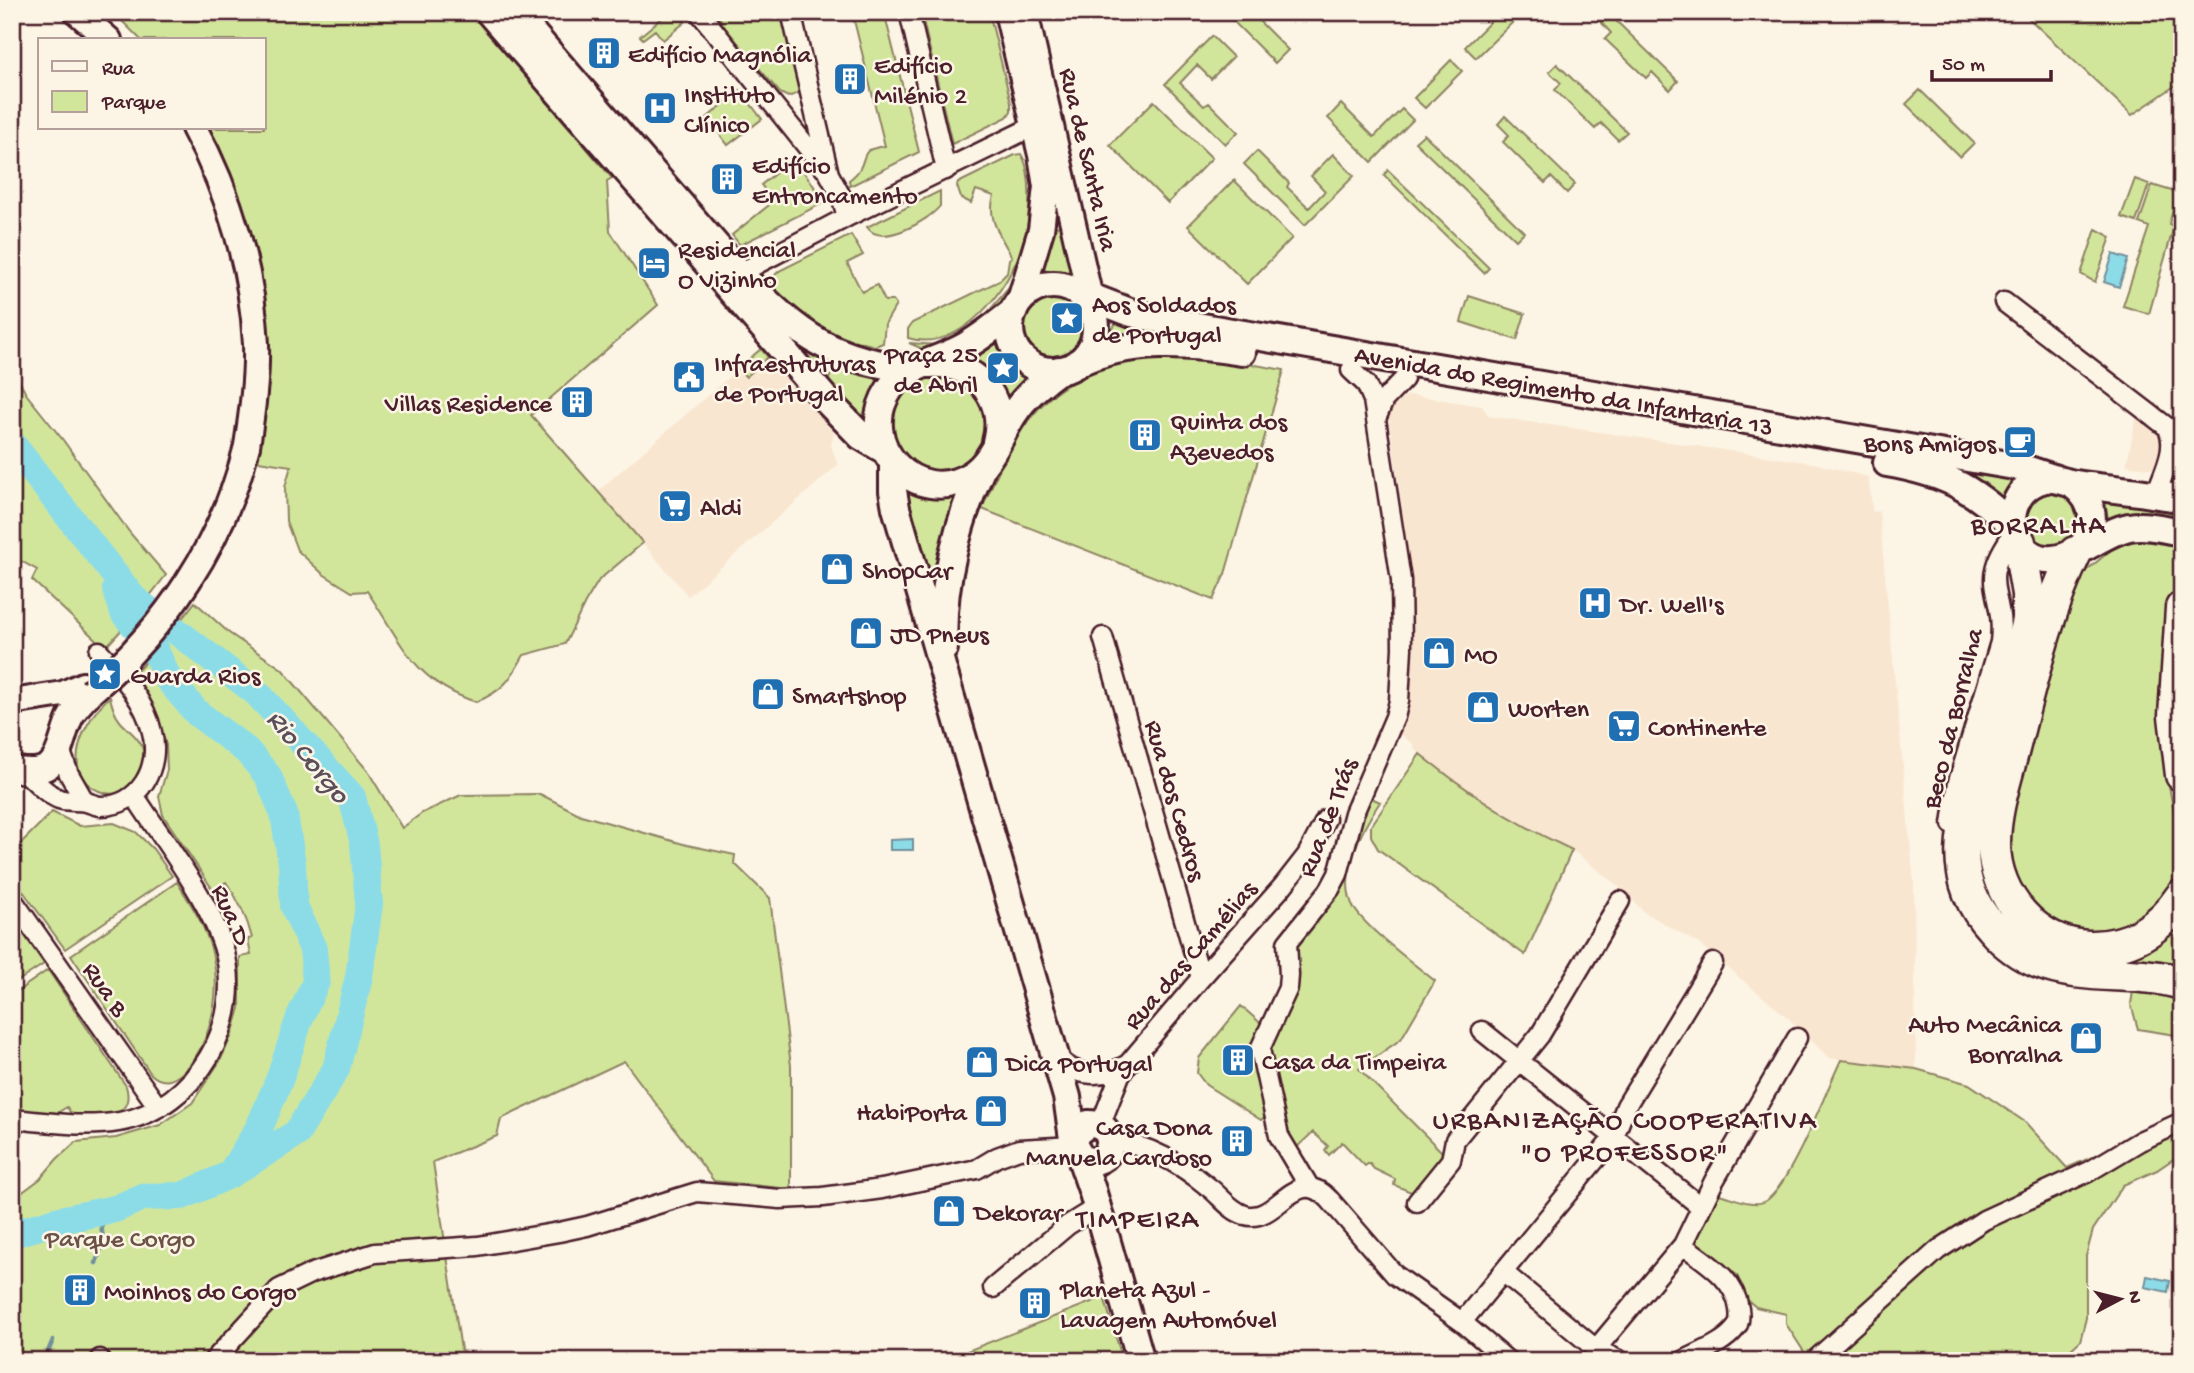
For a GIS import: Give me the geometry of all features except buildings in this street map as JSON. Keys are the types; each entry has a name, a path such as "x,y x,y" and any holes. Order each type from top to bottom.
{"highway":[{"path":"2015,533 2028,594 2028,620 1967,812 1962,857 1970,896 1978,912 2001,938 2039,962 2068,970 2147,975 2182,983"},
{"path":"2078,550 2053,606 1999,803 1994,845 2001,883 2016,908 2029,922 2055,939 2088,947 2127,943 2140,937 2164,918 2182,896"},
{"path":"2182,608 2175,716 2182,775"},
{"path":"2181,619 2182,706"}],"main road":[{"path":"77,12 107,38"},
{"path":"95,12 122,38"},
{"path":"489,12 850,426 871,455 897,513"},
{"path":"514,12 779,314 825,346 862,361 921,366 953,365 965,370 985,386 997,408 999,421 989,456 959,481 945,485 916,481 904,474 850,426"},
{"name":"Rua de Santa Iria","path":"1007,12 1044,172 1046,203 1040,238 1017,306"},
{"name":"Rua de Santa Iria","path":"1025,12 1081,253 1087,303"},
{"path":"179,130 211,191 227,240 239,294 245,368 241,445"},
{"path":"16,770 46,767 62,746 71,717 87,688 131,638 177,578 209,521 241,445 253,398 256,346 249,287 224,191 195,130"},
{"path":"1081,253 1097,288 1112,302 1132,313"},
{"path":"962,743 946,668 944,617 955,546 966,507 989,456 1014,412 1027,397 1069,366 1093,344 1087,303 1064,286 1040,287 976,340 901,376 882,402 878,418 879,434 888,457 897,513 962,743 1066,1097 1089,1142 1095,1200 1141,1361"},
{"name":"Avenida do Regimento da Infantaria 13","path":"1087,303 1247,335 2020,467 2064,481"},
{"path":"1017,306 1010,323 1011,336 1023,359 1046,370 1069,366"},
{"name":"Avenida do Regimento da Infantaria 13","path":"1069,366 1096,355 1122,349 1178,345 1221,348 1925,470 1972,491 2015,533"},
{"path":"2168,497 2044,480 2023,491 2016,501 2015,533 2028,552 2051,560 2064,558 2127,527 2171,530"},
{"path":"2064,481 2082,491 2092,513 2089,537 2078,550"},
{"path":"22,700 87,688"},
{"path":"22,700 43,702 53,708 64,729 62,746"}],"street":[{"path":"699,12 829,174 841,196 847,217"},
{"path":"791,12 829,174"},
{"path":"909,12 946,170"},
{"path":"740,272 1034,126"},
{"path":"2004,302 2167,427 2172,439 2168,497"},
{"path":"1351,370 1369,389 1376,426"},
{"path":"1376,426 1376,415 1384,400 1404,379"},
{"name":"Rua de Trás","path":"1310,1188 1279,1136 1260,1045 1288,988 1288,939 1325,896 1338,874 1354,813 1396,713 1401,687 1400,570 1376,426"},
{"name":"Beco da Borralha","path":"2015,533 1995,565 1994,590 2001,622 2000,642 1955,793 1951,830 1956,873 1965,900 1979,925 1997,947 2020,967 2048,980 2116,988"},
{"name":"Rua dos Cedros","path":"1103,637 1201,978"},
{"path":"16,770 58,799 106,806 134,795 142,787 150,771 154,749 152,732 138,699 99,651"},
{"path":"62,746 69,774 85,802"},
{"name":"Rua D","path":"12,1119 101,1124 131,1119 158,1107 188,1085 215,1046 226,1014 228,970 224,949 211,917 134,795"},
{"name":"Rua das Camélias","path":"1089,1142 1128,1064 1295,870 1307,855 1326,820"},
{"name":"Rua B","path":"12,899 158,1107"},
{"path":"1417,1202 1451,1160 1455,1140 1540,1035 1620,901"},
{"path":"1462,1322 1614,1137 1621,1115 1713,963"},
{"path":"1482,1031 1700,1206"},
{"path":"1596,1349 1682,1245 1700,1206 1797,1038"},
{"path":"1052,1049 1060,1059 1081,1072 1105,1074 1128,1064"},
{"path":"1814,1361 1938,1250 1961,1234 1994,1214 2090,1171 2140,1141 2182,1122"},
{"path":"213,1361 279,1289 312,1273 375,1253 478,1246 570,1230 697,1192 803,1199 894,1187 976,1169 1019,1149 1089,1142 1124,1142 1156,1152 1204,1183 1245,1215 1260,1215 1293,1192 1310,1188 1326,1196 1395,1275 1462,1322 1508,1361"},
{"path":"993,1288 1095,1200"},
{"path":"1682,1245 1729,1282 1737,1298 1740,1317 1738,1324 1726,1337 1683,1361"},
{"path":"1503,1272 1596,1349 1621,1361"}],"shaded area":[{"path":"761,349 834,433 831,445 838,465 688,596 598,491"},
{"path":"1411,395 1482,406 1489,416 1813,463 1868,477 1873,512 1879,511 1914,883 1916,1069 1829,1058 1788,1018 1699,944 1644,912 1623,890 1572,850 1531,831 1468,792 1415,750 1413,744 1397,732 1402,704 1407,540 1388,414 1399,399"},
{"path":"2137,415 2163,434 2167,443 2156,469 2126,465"}],"green space":[{"path":"113,12 470,12 612,178 607,181 610,231 658,305 531,415 643,543 599,580 565,644 524,655 505,684 493,694 476,702 437,683 411,658 367,591 352,592 323,574 297,550 286,521 285,487 291,466 258,461 261,448 256,447 269,378 265,301 249,225 224,158 210,130 266,130 266,38 139,38"},
{"path":"669,12 677,12 685,22 663,40 655,30 643,39 640,36"},
{"path":"718,12 783,12 799,93 788,97 780,93 722,24"},
{"path":"852,12 884,12 919,152 850,186 849,180 861,167 866,153 885,146"},
{"path":"921,12 989,12 1011,103 1011,111 1007,117 952,144"},
{"path":"1238,12 1259,12 1255,17 1288,50 1275,63 1231,19"},
{"path":"1500,12 1505,12 1514,21 1476,58 1465,47"},
{"path":"2022,12 2182,12 2182,81 2132,115"},
{"path":"1608,13 1678,81 1670,90 1652,72 1646,78 1605,39 1611,33 1600,21"},
{"path":"1212,36 1233,57 1211,79 1197,65 1180,83 1204,106 1209,103 1238,132 1225,144 1165,84"},
{"path":"1451,60 1462,71 1425,108 1414,98"},
{"path":"1557,64 1627,132 1618,140 1601,123 1595,129 1555,90 1561,83 1549,72"},
{"path":"740,90 762,119 728,145 707,118"},
{"path":"1920,90 1974,143 1960,157 1906,104"},
{"path":"1154,101 1212,158 1168,203 1110,145"},
{"path":"1341,104 1374,137 1402,109 1413,120 1372,162 1328,118"},
{"path":"1505,116 1575,184 1567,193 1551,177 1545,183 1503,142 1509,135 1498,124"},
{"path":"1424,134 1524,232 1516,240 1415,142"},
{"path":"1257,151 1309,208 1325,191 1311,176 1333,154 1354,176 1305,225 1244,164"},
{"path":"1021,154 1029,185 1028,222 1023,244 1007,280 980,314 964,327 946,336 928,340 908,338 908,329 912,323 999,281 1007,273 1009,259 1012,257 994,220 994,196 976,190 971,203 961,198 957,186 958,183"},
{"path":"794,158 825,202 740,245 732,235 774,201 761,185"},
{"path":"1388,170 1489,268 1484,273 1384,175"},
{"path":"2135,179 2149,184 2136,222 2121,217"},
{"path":"1234,180 1292,238 1247,284 1188,226"},
{"path":"2152,185 2178,193 2169,224 2174,226 2149,314 2123,306 2149,227 2139,223"},
{"path":"940,191 940,206 915,225 883,235 874,233 867,227"},
{"path":"1066,226 1074,278 1059,275 1038,277 1051,227"},
{"path":"2096,229 2111,237 2095,282 2081,274"},
{"path":"851,235 863,255 847,263 862,292 877,285 885,301 893,301 896,305 885,324 883,343 875,346 834,335 778,296 771,288 773,277 779,271"},
{"path":"1022,261 1008,295 983,324 954,342 925,350 909,343 938,345 978,324 1007,290"},
{"path":"1469,296 1525,314 1517,340 1461,322"},
{"path":"1048,300 1058,300 1073,308 1079,317 1079,339 1073,348 1058,356 1048,356 1030,344 1025,333 1025,323 1037,305"},
{"path":"1117,320 1173,331 1107,341"},
{"path":"1002,337 1012,360 1031,376 1019,386 1009,401 989,370 971,359 989,349"},
{"path":"795,340 828,359 819,379 790,346"},
{"path":"761,349 768,357 746,377 738,368"},
{"path":"1153,355 1198,355 1284,370 1225,574 1213,600 982,509 1014,443 1047,400 1082,377"},
{"path":"836,362 884,377 868,426 826,386"},
{"path":"12,369 27,395 130,533 166,575 105,648 32,580 37,570 12,556"},
{"path":"938,376 956,379 971,390 982,405 985,423 982,441 971,456 956,467 938,470 920,467 905,456 894,441 891,423 894,405 905,390 920,379"},
{"path":"1959,467 2021,477 2002,501 1957,471"},
{"path":"902,488 913,492 962,493 935,583 927,579"},
{"path":"2055,492 2072,501 2079,520 2077,531 2071,539 2051,547 2032,539 2026,528 2025,514 2036,499"},
{"path":"2105,501 2182,506 2182,522 2122,515 2108,519"},
{"path":"2139,540 2182,547 2165,635 2161,677 2169,786 2180,844 2178,869 2160,902 2126,928 2079,934 2023,906 2001,827 2076,579 2116,546"},
{"name":"Parque Corgo","path":"195,602 229,633 282,669 368,771 402,828 422,813 461,795 540,794 581,815 687,845 735,855 734,863 770,898 791,1066 791,1189 714,1181 624,1061 501,1119 497,1136 433,1162 461,1350 479,1361 12,1361 12,1200 40,1179 76,1142 116,1138 160,1125 192,1103 220,1061 240,1008 240,957 251,955 248,939 252,938 250,931 242,909 226,882 213,890 163,815 159,796 167,770 166,745 156,716 131,677 159,648"},
{"path":"110,697 118,718 141,744 144,759 142,771 136,781 125,790 113,794 99,791 86,783 79,772 77,759 84,731"},
{"path":"1420,754 1493,807 1572,850 1525,955 1378,849 1371,836 1371,826"},
{"path":"1365,795 1380,802 1354,853 1348,882 1349,896 1354,908 1369,926 1435,981 1401,1039 1359,1069 1446,1156 1416,1194 1394,1185 1395,1179 1374,1169 1369,1163 1365,1166 1342,1142 1329,1155 1325,1150 1328,1146 1313,1132 1292,1152 1261,1047 1293,986 1290,942 1323,901"},
{"path":"52,812 80,826 114,823 136,832 153,849 172,876 65,949 12,876 12,852"},
{"path":"177,882 196,913 210,946 215,970 215,997 207,1033 196,1056 180,1075 171,1080 161,1080 151,1074 71,955"},
{"path":"12,917 44,964 12,985"},
{"path":"2182,920 2182,965 2126,959 2163,937"},
{"path":"48,970 126,1086 126,1103 122,1110 114,1115 73,1117 67,1107 57,1113 12,1110 12,995"},
{"path":"2134,985 2182,992 2182,1036 2138,1029 2131,1004"},
{"path":"1241,1006 1265,1027 1260,1044 1251,1055 1261,1064 1270,1112 1261,1120 1206,1085 1197,1073 1199,1058"},
{"path":"1841,1060 1916,1069 1969,1084 2025,1122 2067,1168 2182,1113 2182,1153 2157,1170 2123,1185 2093,1230 2086,1256 2086,1318 2080,1341 2058,1361 1810,1361 1786,1324 1786,1314 1756,1307 1745,1298 1737,1275 1692,1245 1693,1238 1719,1194 1743,1202 1756,1203 1767,1200 1776,1191 1797,1156"},
{"path":"1104,1297 1123,1361 964,1361 962,1353"}],"water":[{"path":"2113,254 2128,259 2119,287 2104,282"},
{"path":"913,839 913,850 890,850 890,840"},
{"path":"2147,1276 2170,1281 2168,1292 2145,1287"}],"waterway":[{"name":"Rio Corgo","path":"12,444 133,598 257,693 352,797 364,844 369,904 359,977 336,1069 297,1133 229,1175 182,1196 143,1197 115,1209 60,1220 12,1234"},
{"name":"Rio Corgo","path":"116,589 124,613 155,650 168,679 197,713 247,751 268,776 284,814 292,864 294,906 313,949 316,982 300,1017 280,1078 260,1126 233,1170"},
{"path":"96,1263 103,1242 100,1212"},
{"path":"44,1361 53,1340"}],"place":[{"name":"Edifício Magnólia","path":"604,53"},
{"name":"Edifício Milénio 2","path":"850,79"},
{"name":"Instituto Clínico","path":"660,108"},
{"name":"Edifício Entroncamento","path":"727,179"},
{"name":"Residencial O Vizinho","path":"654,263"},
{"name":"Aos Soldados de Portugal","path":"1067,318"},
{"name":"Praça 25 de Abril","path":"1003,368"},
{"name":"Infraestruturas de Portugal","path":"689,377"},
{"name":"Villas Residence","path":"577,402"},
{"name":"Quinta dos Azevedos","path":"1145,435"},
{"name":"Bons Amigos","path":"2020,442"},
{"name":"Aldi","path":"675,506"},
{"name":"ShopCar","path":"837,569"},
{"name":"Dr. Well's","path":"1595,603"},
{"name":"JD Pneus","path":"866,633"},
{"name":"MO","path":"1439,653"},
{"name":"Guarda Rios","path":"105,674"},
{"name":"Smartshop","path":"768,694"},
{"name":"Worten","path":"1483,707"},
{"name":"Continente","path":"1624,726"},
{"name":"Auto Mecânica Borralha","path":"2086,1038"},
{"name":"Casa da Timpeira","path":"1238,1060"},
{"name":"Dica Portugal","path":"982,1062"},
{"name":"HabiPorta","path":"991,1111"},
{"name":"Casa Dona Manuela Cardoso","path":"1237,1141"},
{"name":"Dekorar","path":"949,1211"},
{"name":"Moinhos do Corgo","path":"80,1290"},
{"name":"Planeta Azul - Lavagem Automóvel","path":"1035,1303"}],"district":[{"name":"BORRALHA","path":"2039,523"},
{"name":"URBANIZAÇÃO COOPERATIVA \"O PROFESSOR\"","path":"1625,1134"},
{"name":"TIMPEIRA","path":"1138,1217"}]}
